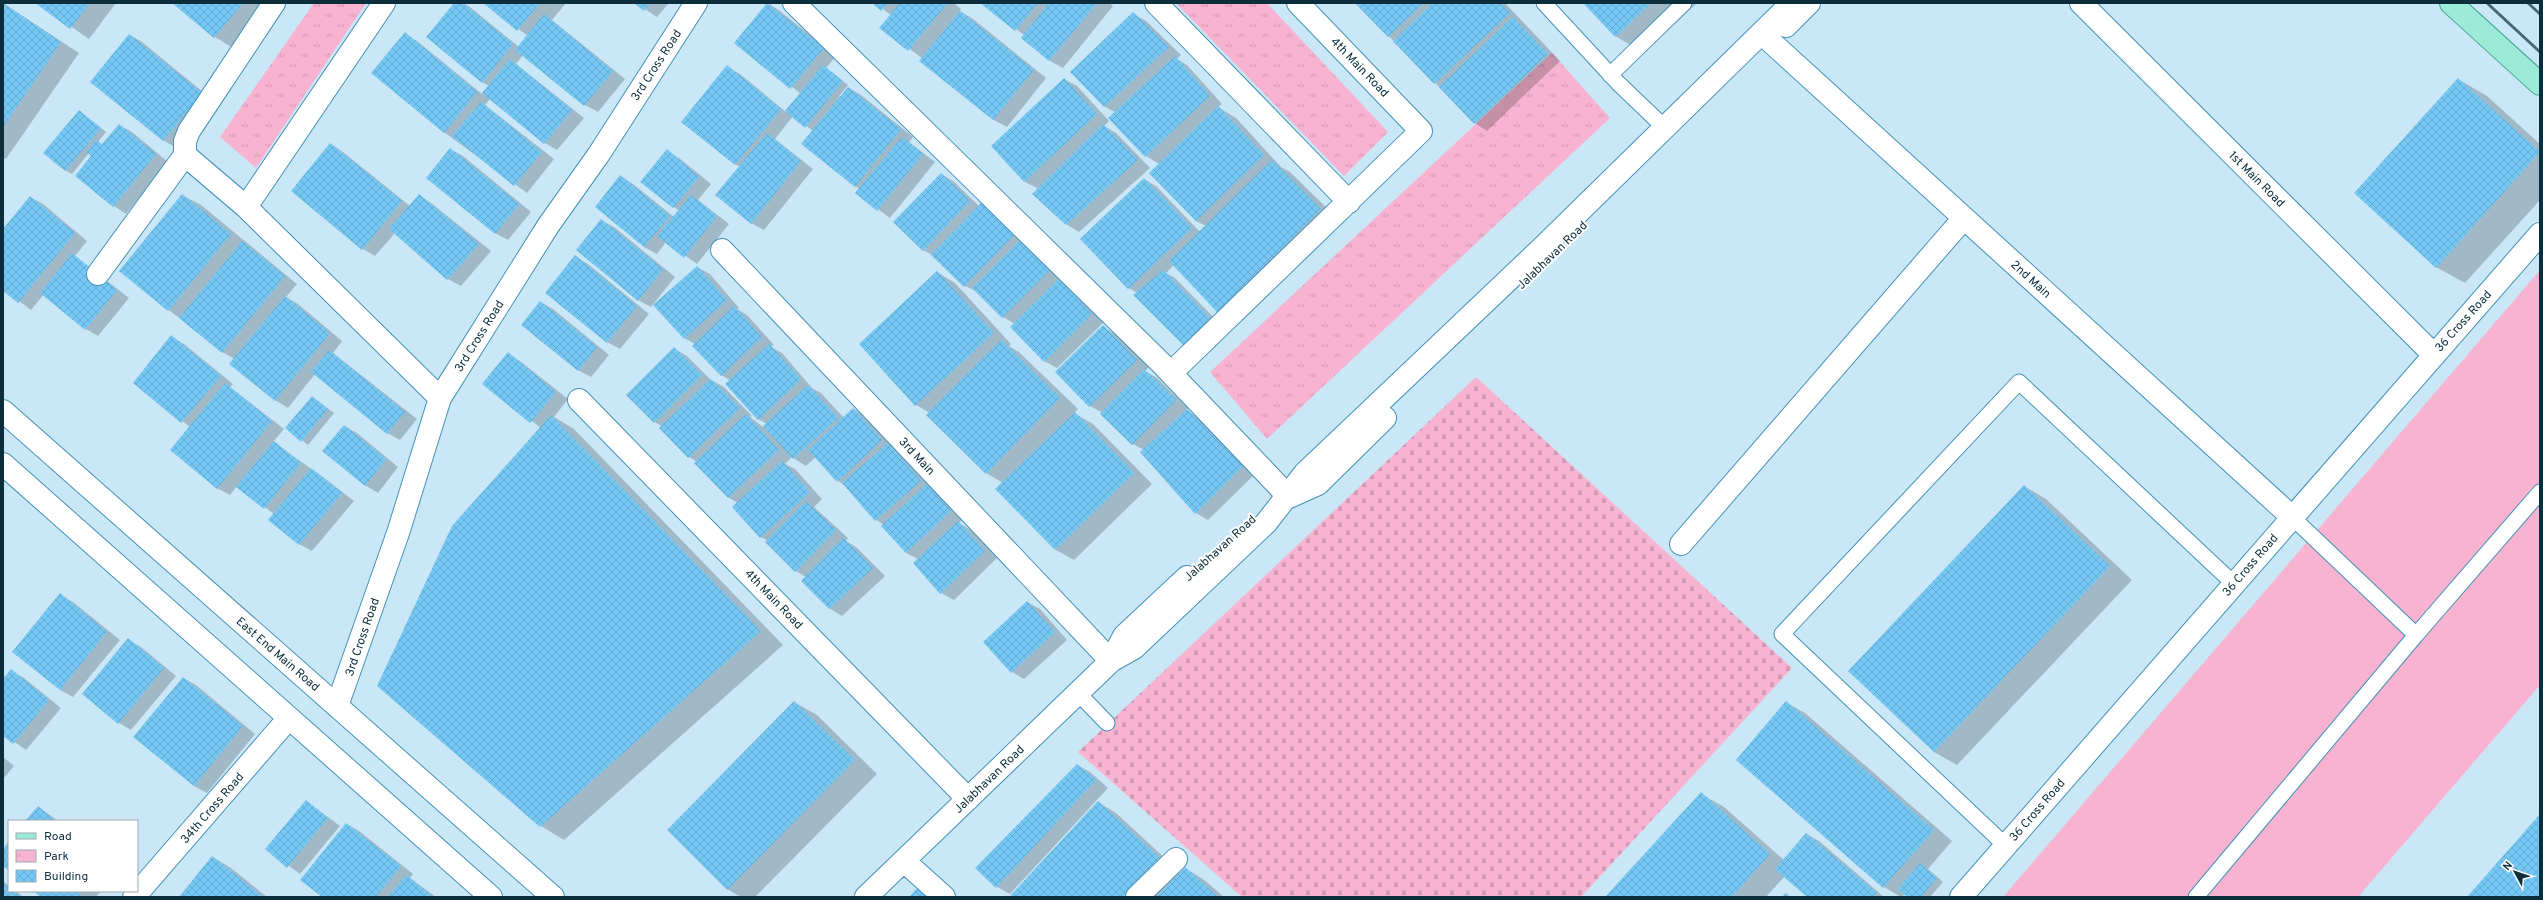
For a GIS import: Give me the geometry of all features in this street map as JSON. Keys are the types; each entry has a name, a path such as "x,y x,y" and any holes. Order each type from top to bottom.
{"main road":[{"path":"2451,3 2540,84"}],"street":[{"path":"98,274 186,155 185,141 189,131 274,3"},
{"path":"246,207 384,3"},
{"name":"3rd Cross Road","path":"337,706 398,533 440,398 548,226 599,154 696,3"},
{"path":"794,3 1171,373 1288,497"},
{"path":"1156,3 1349,202 1171,373"},
{"name":"4th Main Road","path":"1298,3 1421,131 1349,202"},
{"name":"Jalabhavan Road","path":"1288,497 1306,473 1792,3"},
{"name":"Jalabhavan Road","path":"866,897 1111,661 1124,636 1253,516 1288,497 1318,484 1810,3"},
{"name":"1st Main Road","path":"2081,3 2433,354"},
{"name":"2nd Main","path":"1770,41 2292,517"},
{"path":"186,155 246,207 440,398"},
{"path":"1681,544 1964,218"},
{"name":"36 Cross Road","path":"1961,897 2433,354 2540,234"},
{"name":"3rd Main","path":"722,250 1111,661"},
{"name":"4th Main Road","path":"579,400 968,799"},
{"name":"East End Main Road","path":"3,411 553,897"},
{"path":"4,468 491,897"},
{"name":"34th Cross Road","path":"134,897 289,718"},
{"path":"1137,897 1176,859"},
{"path":"904,861 944,897"}],"lane":[{"path":"1544,3 1610,75 1664,128"},
{"path":"1610,75 1684,3"},
{"path":"2006,846 1782,634 2019,382 2233,584"},
{"path":"2196,897 2416,635 2540,492"},
{"path":"2292,517 2416,635"},
{"path":"1078,693 1107,723"}],"green space":[{"path":"314,3 366,3 256,168 220,137"},
{"path":"1176,3 1267,3 1388,132 1344,176"},
{"path":"1552,53 1610,118 1267,439 1210,372"},
{"path":"2540,270 2540,685 2358,897 2003,897"},
{"path":"1476,377 1792,668 1581,897 1242,897 1078,752"}],"building":[{"path":"3,3 61,42 3,127"},
{"path":"35,3 90,3 70,29"},
{"path":"172,3 243,3 214,38"},
{"path":"454,3 463,3 513,44 482,83 426,37"},
{"path":"483,3 540,3 517,31"},
{"path":"634,3 650,3 644,11"},
{"path":"767,3 824,48 790,89 734,43"},
{"path":"872,3 888,3 881,11"},
{"path":"900,3 948,3 908,51 879,28"},
{"path":"980,3 1038,3 1015,31"},
{"path":"1049,3 1097,3 1049,61 1021,38"},
{"path":"1355,3 1424,3 1388,37"},
{"path":"1433,3 1500,3 1510,13 1434,84 1393,41"},
{"path":"1583,3 1651,3 1615,37"},
{"path":"960,11 1034,70 993,120 919,61"},
{"path":"1133,12 1169,47 1104,107 1070,72"},
{"path":"544,14 613,71 584,106 515,50"},
{"path":"1513,17 1548,54 1474,124 1439,87"},
{"path":"405,32 477,92 444,133 371,73"},
{"path":"129,34 202,93 163,141 90,82"},
{"path":"1175,56 1210,96 1145,157 1108,118"},
{"path":"510,59 572,110 544,144 482,93"},
{"path":"727,65 781,109 735,165 681,122"},
{"path":"823,65 843,81 805,128 785,111"},
{"path":"1064,78 1097,114 1024,182 991,146"},
{"path":"2458,78 2540,152 2436,268 2354,193"},
{"path":"848,87 901,129 855,187 801,144"},
{"path":"481,102 542,152 514,186 452,136"},
{"path":"1218,106 1264,155 1196,221 1149,173"},
{"path":"79,110 101,128 65,171 43,153"},
{"path":"119,124 156,154 113,207 75,176 91,156 86,152 96,140 102,144"},
{"path":"1103,124 1138,160 1066,225 1032,194"},
{"path":"767,133 801,161 751,224 715,195"},
{"path":"902,137 923,154 877,211 855,193"},
{"path":"330,143 402,201 362,250 291,191"},
{"path":"450,148 519,204 495,234 426,178"},
{"path":"667,149 699,177 673,208 640,182"},
{"path":"1272,160 1321,209 1217,312 1169,261"},
{"path":"941,173 970,201 923,251 893,222"},
{"path":"620,175 670,216 644,247 595,207"},
{"path":"1144,178 1192,228 1128,289 1080,239"},
{"path":"182,194 231,234 168,311 119,271"},
{"path":"419,194 479,244 447,280 389,229"},
{"path":"691,195 717,216 684,258 657,236"},
{"path":"30,196 75,233 18,303 3,291 3,229"},
{"path":"983,201 1016,233 964,287 931,255"},
{"path":"601,219 663,269 638,301 576,250"},
{"path":"1021,239 1051,269 1002,318 972,288"},
{"path":"242,241 285,276 222,353 179,318"},
{"path":"72,253 117,290 85,330 40,293"},
{"path":"575,255 637,306 607,343 545,293"},
{"path":"697,266 727,300 684,339 653,305"},
{"path":"1163,270 1210,318 1184,346 1133,295"},
{"path":"937,271 994,333 915,406 859,344"},
{"path":"1059,279 1092,314 1044,362 1010,327"},
{"path":"285,296 330,333 275,401 229,364"},
{"path":"540,301 597,347 578,371 521,325"},
{"path":"734,306 762,337 721,376 692,346"},
{"path":"1103,325 1137,360 1089,407 1055,372"},
{"path":"171,335 221,376 181,423 133,383"},
{"path":"1001,340 1060,398 986,474 926,415"},
{"path":"769,344 801,379 758,420 725,384"},
{"path":"674,347 702,375 654,423 626,395"},
{"path":"329,350 405,412 387,434 311,372"},
{"path":"508,352 556,392 530,423 482,384"},
{"path":"1144,369 1176,400 1132,445 1100,414"},
{"path":"711,379 740,408 688,458 659,428"},
{"path":"225,383 272,421 217,489 170,450"},
{"path":"808,385 838,418 793,459 763,426"},
{"path":"312,396 328,409 301,442 285,428"},
{"path":"853,408 882,440 837,482 808,450"},
{"path":"1187,409 1243,466 1195,514 1140,452"},
{"path":"1075,412 1134,473 1055,550 995,489"},
{"path":"746,414 779,450 728,498 694,463"},
{"path":"551,415 761,631 540,827 377,686 452,526"},
{"path":"344,425 386,459 365,486 322,451"},
{"path":"274,441 301,463 264,509 236,487"},
{"path":"888,443 921,481 875,521 842,483"},
{"path":"782,461 810,492 760,538 732,507"},
{"path":"311,468 342,493 299,545 268,520"},
{"path":"927,484 951,511 906,553 881,526"},
{"path":"2024,485 2110,566 1934,752 1848,671"},
{"path":"806,501 836,530 795,572 765,542"},
{"path":"958,521 985,551 940,594 913,563"},
{"path":"843,538 873,568 829,609 801,581"},
{"path":"60,593 107,632 60,690 12,652"},
{"path":"1027,601 1055,632 1011,673 983,642"},
{"path":"128,638 164,668 118,724 82,694"},
{"path":"11,669 49,700 13,744 3,736 3,679"},
{"path":"183,677 243,726 194,786 133,737"},
{"path":"794,701 855,760 727,890 667,830"},
{"path":"1786,701 1934,830 1883,888 1736,760"},
{"path":"1077,764 1096,780 996,888 975,868"},
{"path":"1701,792 1770,854 1732,897 1605,897"},
{"path":"306,800 328,818 287,868 265,849"},
{"path":"1098,801 1163,861 1129,897 1009,897"},
{"path":"38,806 55,820 26,820"},
{"path":"2540,814 2540,897 2467,897"},
{"path":"346,823 401,866 376,897 322,897 300,880"},
{"path":"1806,833 1877,893 1873,897 1807,897 1775,869"},
{"path":"8,842 8,870 3,866 3,849"},
{"path":"212,856 263,897 179,897"},
{"path":"1920,863 1937,878 1921,897 1907,897 1898,889"},
{"path":"1185,867 1218,897 1157,897"},
{"path":"406,875 433,897 388,897"},
{"path":"923,882 939,897 909,897"},
{"path":"3,883 8,886 8,892 14,892 21,897 3,897"},
{"path":"35,892 82,892 78,897 41,897"},
{"path":"1786,893 1790,897 1782,897"}],"railway":[{"path":"2487,3 2540,52"},
{"path":"2528,3 2540,14"}]}
